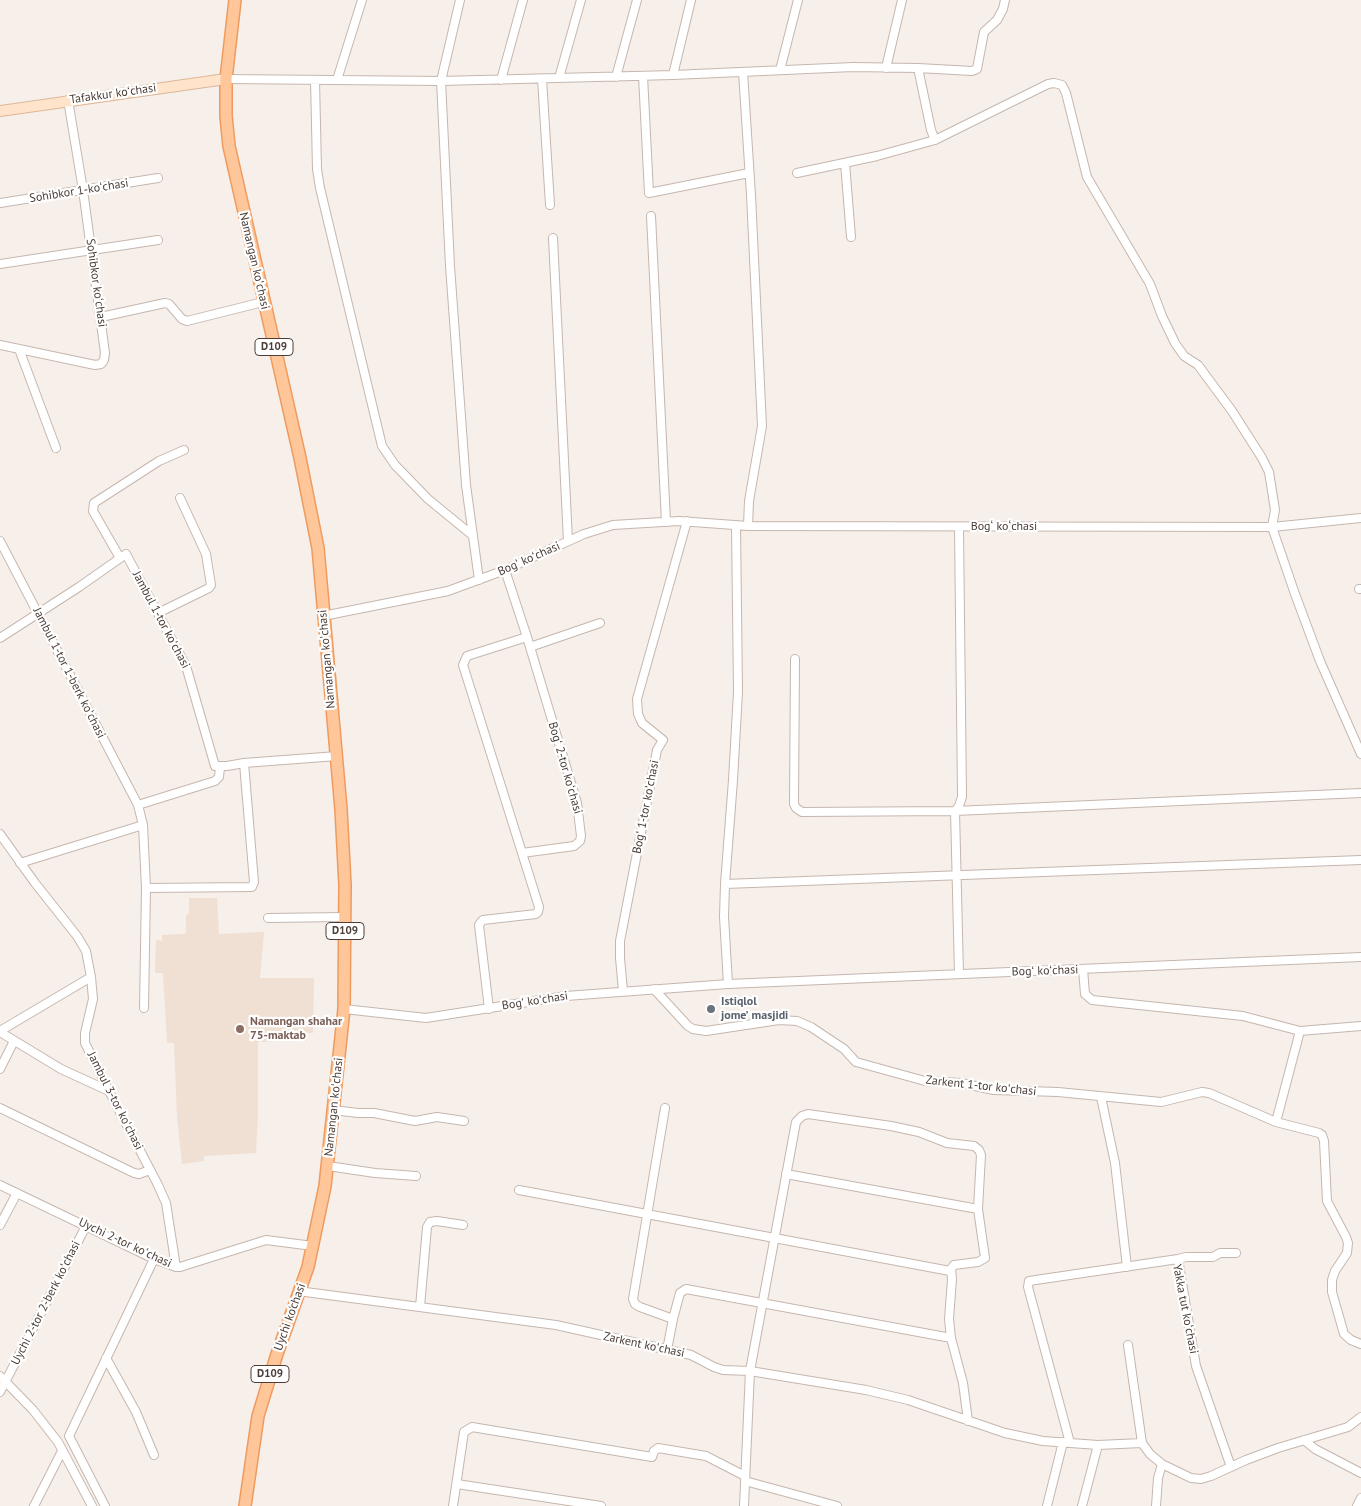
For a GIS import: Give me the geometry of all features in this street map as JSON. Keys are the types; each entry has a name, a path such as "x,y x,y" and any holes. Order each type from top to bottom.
{"main road":[{"name":"D109","path":"226,79 235,0"},
{"name":"Tafakkur koʻchasi","path":"0,111 226,79"},
{"name":"Namangan koʻchasi","path":"226,79 226,116 229,146 300,458 318,548 341,809 345,885 344,1009 328,1166 313,1246"},
{"name":"Uychi ko'chasi","path":"246,1506 258,1416 276,1354 308,1267 313,1246"}],"street":[{"path":"337,80 362,0"},
{"path":"460,0 441,81 450,266 466,485 479,580"},
{"path":"501,80 523,0"},
{"path":"559,78 581,0"},
{"path":"616,77 637,0"},
{"path":"673,75 691,0"},
{"path":"780,70 798,0"},
{"path":"886,68 902,0"},
{"path":"226,79 501,80 853,67 972,71 977,70 984,32 997,20 1005,0"},
{"path":"918,68 931,130 935,140"},
{"path":"743,72 762,426 749,501 748,526"},
{"path":"643,76 650,193 749,173"},
{"path":"542,79 550,205"},
{"path":"315,80 320,188 382,446 395,465 428,499 472,534"},
{"path":"797,173 877,156 935,140 1048,84 1062,85 1066,93 1087,178 1150,284 1175,343 1184,356 1198,365 1227,404 1269,472 1275,510 1272,527 1320,660 1361,754"},
{"name":"Sohibkor koʻchasi","path":"0,345 95,365 101,364 106,354 84,190 68,100"},
{"path":"845,163 851,237"},
{"name":"Sohibkor 1-koʻchasi","path":"0,203 158,178"},
{"path":"651,216 666,522"},
{"path":"553,238 568,541"},
{"path":"0,264 158,240"},
{"path":"101,317 165,303 169,304 182,319 187,321 263,302"},
{"path":"19,349 56,448"},
{"name":"Jambul 1-tor koʻchasi","path":"184,450 159,460 94,503 93,511 120,558 126,554 186,666 215,766 220,767"},
{"path":"158,613 209,588 211,585 206,554 180,498"},
{"name":"Bogʻ koʻchasi","path":"323,616 448,591 505,570 568,541 613,525 687,521 748,526 1272,527 1361,518"},
{"name":"Bogʻ 1-tor koʻchasi","path":"622,991 620,941 657,750 663,740 640,720 637,707 638,699 687,521"},
{"path":"728,984 724,917 738,692 736,525"},
{"path":"959,527 962,797 955,811 959,974"},
{"name":"Jambul 1-tor 1-berk koʻchasi","path":"0,541 138,805 143,824"},
{"path":"0,638 120,558"},
{"name":"Bogʻ 2-tor koʻchasi","path":"505,570 577,803 581,836 580,841 574,846 522,853"},
{"path":"530,647 600,623"},
{"path":"489,1009 481,922 483,920 536,914 539,910 463,665 466,656 527,637"},
{"path":"795,658 794,804 802,812 955,811 1361,793"},
{"path":"138,805 215,781 219,777 220,767 244,763 336,756"},
{"path":"146,888 252,887 254,882 244,763"},
{"path":"20,863 143,824 146,888 144,1008"},
{"name":"Jambul 3-tor koʻchasi","path":"0,834 86,950 91,977 92,999 84,1033 86,1043 166,1203 176,1267"},
{"path":"725,884 1361,860"},
{"path":"268,918 345,917"},
{"name":"Bogʻ koʻchasi","path":"344,1009 426,1018 566,996 728,984 1361,957"},
{"path":"1083,969 1085,994 1092,1000 1243,1016 1300,1031 1361,1026"},
{"path":"91,977 0,1031 61,1069 109,1091"},
{"name":"Zarkent 1-tor koʻchasi","path":"654,989 688,1026 699,1031 779,1020 797,1021 811,1026 844,1049 856,1062 925,1081 961,1083 994,1090 1058,1092 1101,1097"},
{"path":"1276,1122 1300,1031"},
{"path":"0,1069 14,1041"},
{"path":"1047,1506 1066,1443 1028,1283 1034,1279 1127,1267 1115,1163 1101,1097 1161,1102 1202,1092 1209,1093 1276,1122 1322,1135 1324,1138 1327,1201 1348,1243 1347,1253 1334,1271 1331,1287 1344,1334 1351,1340 1361,1344"},
{"path":"0,1108 134,1173 140,1174 150,1170"},
{"path":"665,1108 632,1299 640,1307 673,1319"},
{"path":"334,1110 374,1113 415,1121 437,1118 464,1121"},
{"path":"744,1506 750,1371 796,1122 802,1116 808,1114 919,1132 946,1143 977,1148 981,1155 978,1209 985,1258 983,1261 954,1264 950,1271 952,1279 949,1319 951,1338 963,1384 968,1420"},
{"path":"328,1166 374,1173 416,1176"},
{"path":"786,1174 978,1209"},
{"name":"Uychi 2-tor koʻchasi","path":"0,1185 154,1259 176,1267 266,1240 313,1246"},
{"path":"520,1190 950,1271"},
{"path":"0,1225 17,1193"},
{"path":"420,1307 427,1226 430,1222 437,1221 463,1225"},
{"name":"Uychi 2-tor 2-berk koʻchasi","path":"0,1392 3,1378 86,1226"},
{"path":"1178,1259 1186,1257 1211,1257 1220,1253 1236,1253"},
{"path":"105,1506 68,1436 154,1259"},
{"name":"Yakka tut koʻchasi","path":"1127,1267 1178,1259 1196,1366 1231,1467"},
{"path":"667,1350 680,1293 686,1289 951,1338"},
{"name":"Zarkent koʻchasi","path":"298,1291 556,1326 691,1355 723,1370 750,1371 866,1390 908,1400 1006,1433 1043,1441 1098,1445 1142,1444"},
{"path":"1128,1346 1142,1444 1162,1464 1191,1478 1200,1479 1278,1448 1348,1427 1361,1417"},
{"path":"106,1358 136,1412 154,1455"},
{"path":"3,1378 58,1442 92,1506"},
{"path":"454,1506 464,1432 472,1427 652,1457 654,1451 658,1448 706,1456 745,1479 837,1506"},
{"path":"1304,1440 1315,1449 1361,1473"},
{"path":"1082,1506 1098,1445"},
{"path":"34,1506 62,1451"},
{"path":"1156,1506 1158,1478 1162,1464"},
{"path":"457,1484 601,1506"},
{"path":"1357,1506 1361,1498"}],"shaded area":[{"name":"Namangan shahar 75-maktab","path":"189,898 217,898 219,934 264,932 260,978 314,978 313,1033 307,1033 307,1041 258,1042 256,1153 204,1156 204,1161 182,1164 177,1117 174,1043 167,1043 163,973 155,973 156,940 162,941 162,935 186,933 186,915 189,914"}],"place":[{"name":"Istiqlol jome’ masjidi","path":"711,1009"},
{"name":"Namangan shahar 75-maktab","path":"240,1029"}]}
